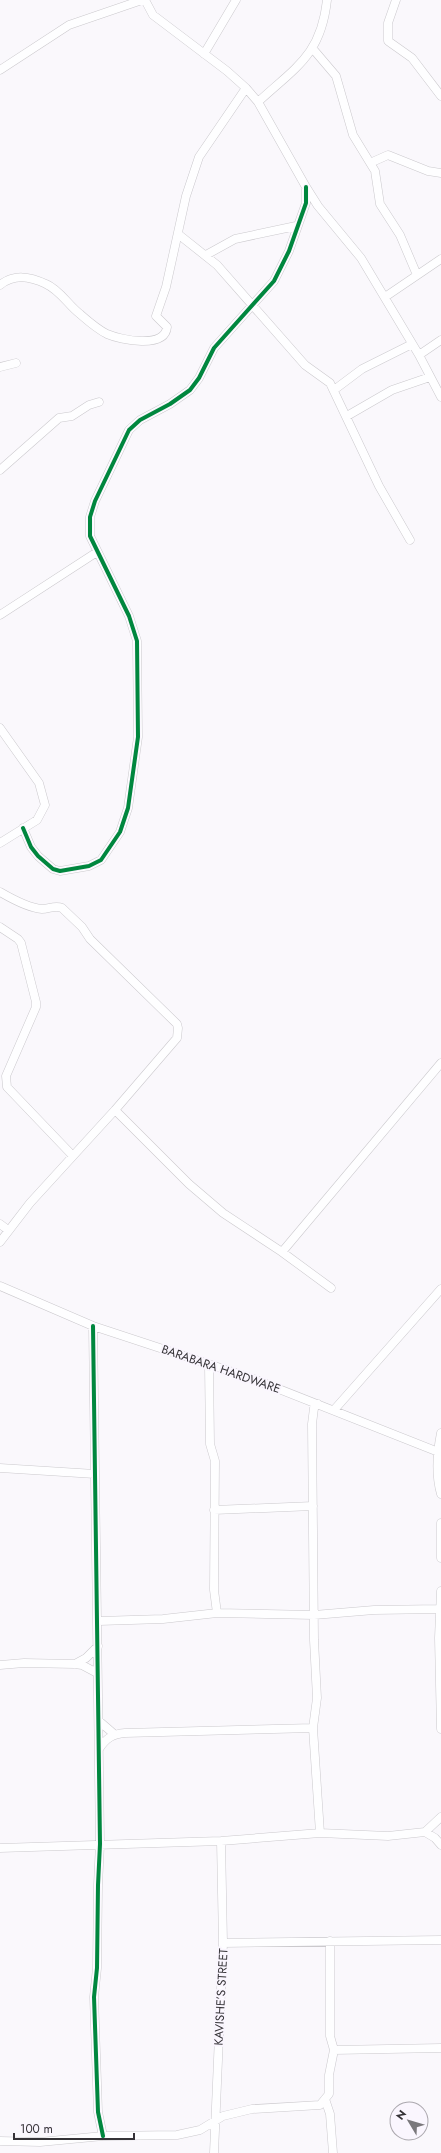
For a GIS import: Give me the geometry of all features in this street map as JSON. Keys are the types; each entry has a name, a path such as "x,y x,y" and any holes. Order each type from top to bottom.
{"street":[{"path":"0,70 69,25 142,0"},
{"path":"145,0 153,15 246,88 258,102 318,206 361,258 419,355 441,396"},
{"path":"204,54 236,0"},
{"path":"258,102 301,63 313,49 324,25 327,0"},
{"path":"396,0 388,23 388,41 412,58 441,96"},
{"path":"313,49 336,76 354,135 370,163 377,181 380,204 400,235 417,275"},
{"path":"0,285 9,278 17,276 46,284 56,291 76,311 106,334 149,341 158,339 167,330 167,327 156,316 156,311 166,287 186,196 202,152 246,88"},
{"path":"370,163 388,155 428,171 441,173"},
{"path":"23,828 32,849 53,869 60,871 89,866 104,857 120,832 128,808 138,737 137,641 129,616 90,536 90,517 95,502 126,433 140,420 170,404 190,390 199,378 214,348 274,281 283,265 296,226 306,203 306,187"},
{"path":"206,255 235,239 296,226"},
{"path":"178,234 206,255 236,285 252,306 285,340 305,365 330,383 379,486 410,540"},
{"path":"384,297 441,259"},
{"path":"419,355 441,340"},
{"path":"334,390 362,370 412,344"},
{"path":"0,367 16,363"},
{"path":"347,416 392,390 430,377"},
{"path":"0,470 59,418 72,416 89,405 99,402"},
{"path":"0,615 97,552"},
{"path":"0,728 39,783 45,805 40,816 0,843"},
{"path":"0,892 19,902 40,909 58,906 62,908 82,927 90,939 176,1024 178,1028 177,1038 115,1110 30,1203 0,1242"},
{"path":"0,927 18,939 21,943 36,1002 36,1007 6,1076 7,1087 73,1156"},
{"path":"282,1252 441,1063"},
{"path":"115,1110 189,1184 223,1213 282,1252 331,1288"},
{"path":"0,1224 8,1230"},
{"name":"BARABARA HARDWARE","path":"0,1286 93,1326 251,1378 439,1452"},
{"path":"334,1410 441,1289"},
{"path":"93,1326 100,1844 97,1968 94,1997 98,2112 103,2136"},
{"path":"209,1365 210,1444 215,1461 214,1590 217,1613"},
{"path":"318,1404 314,1408 312,1414 314,1615 318,1698 313,1728 320,1833"},
{"path":"441,1433 437,1476 441,1494"},
{"path":"0,1468 95,1474"},
{"path":"214,1510 313,1506"},
{"path":"441,1523 441,1558"},
{"path":"441,1591 441,1729"},
{"path":"98,1620 162,1619 217,1613 314,1615 374,1610 440,1610"},
{"path":"75,1664 86,1658 98,1646"},
{"path":"0,1665 24,1663 75,1664 82,1665 97,1673"},
{"path":"99,1721 114,1734"},
{"path":"99,1749 104,1742 114,1734 165,1730 313,1728"},
{"path":"0,1848 221,1841 320,1833 388,1836 425,1832 441,1817"},
{"path":"425,1832 435,1838 441,1845"},
{"name":"KAVISHE’S STREET","path":"214,2153 213,2139 223,1943 221,1841"},
{"path":"223,1943 441,1940"},
{"path":"0,2141 60,2141 103,2136 177,2135 200,2130 214,2123 223,2116 252,2109 316,2106 329,2094 329,2075 334,2050 330,2036 330,1941"},
{"path":"334,2050 441,2048"},
{"path":"325,2099 330,2114 333,2153"},
{"path":"200,2130 213,2139"}],"cycle path":[{"path":"23,828 31,847 38,856 53,869 60,871 89,866 101,860 120,832 128,808 138,737 137,641 129,616 90,536 90,517 95,501 129,430 140,420 170,404 190,390 199,378 214,348 274,281 289,251 306,203 306,187"},
{"path":"93,1326 100,1844 97,1968 94,1997 98,2112 103,2136"}]}
